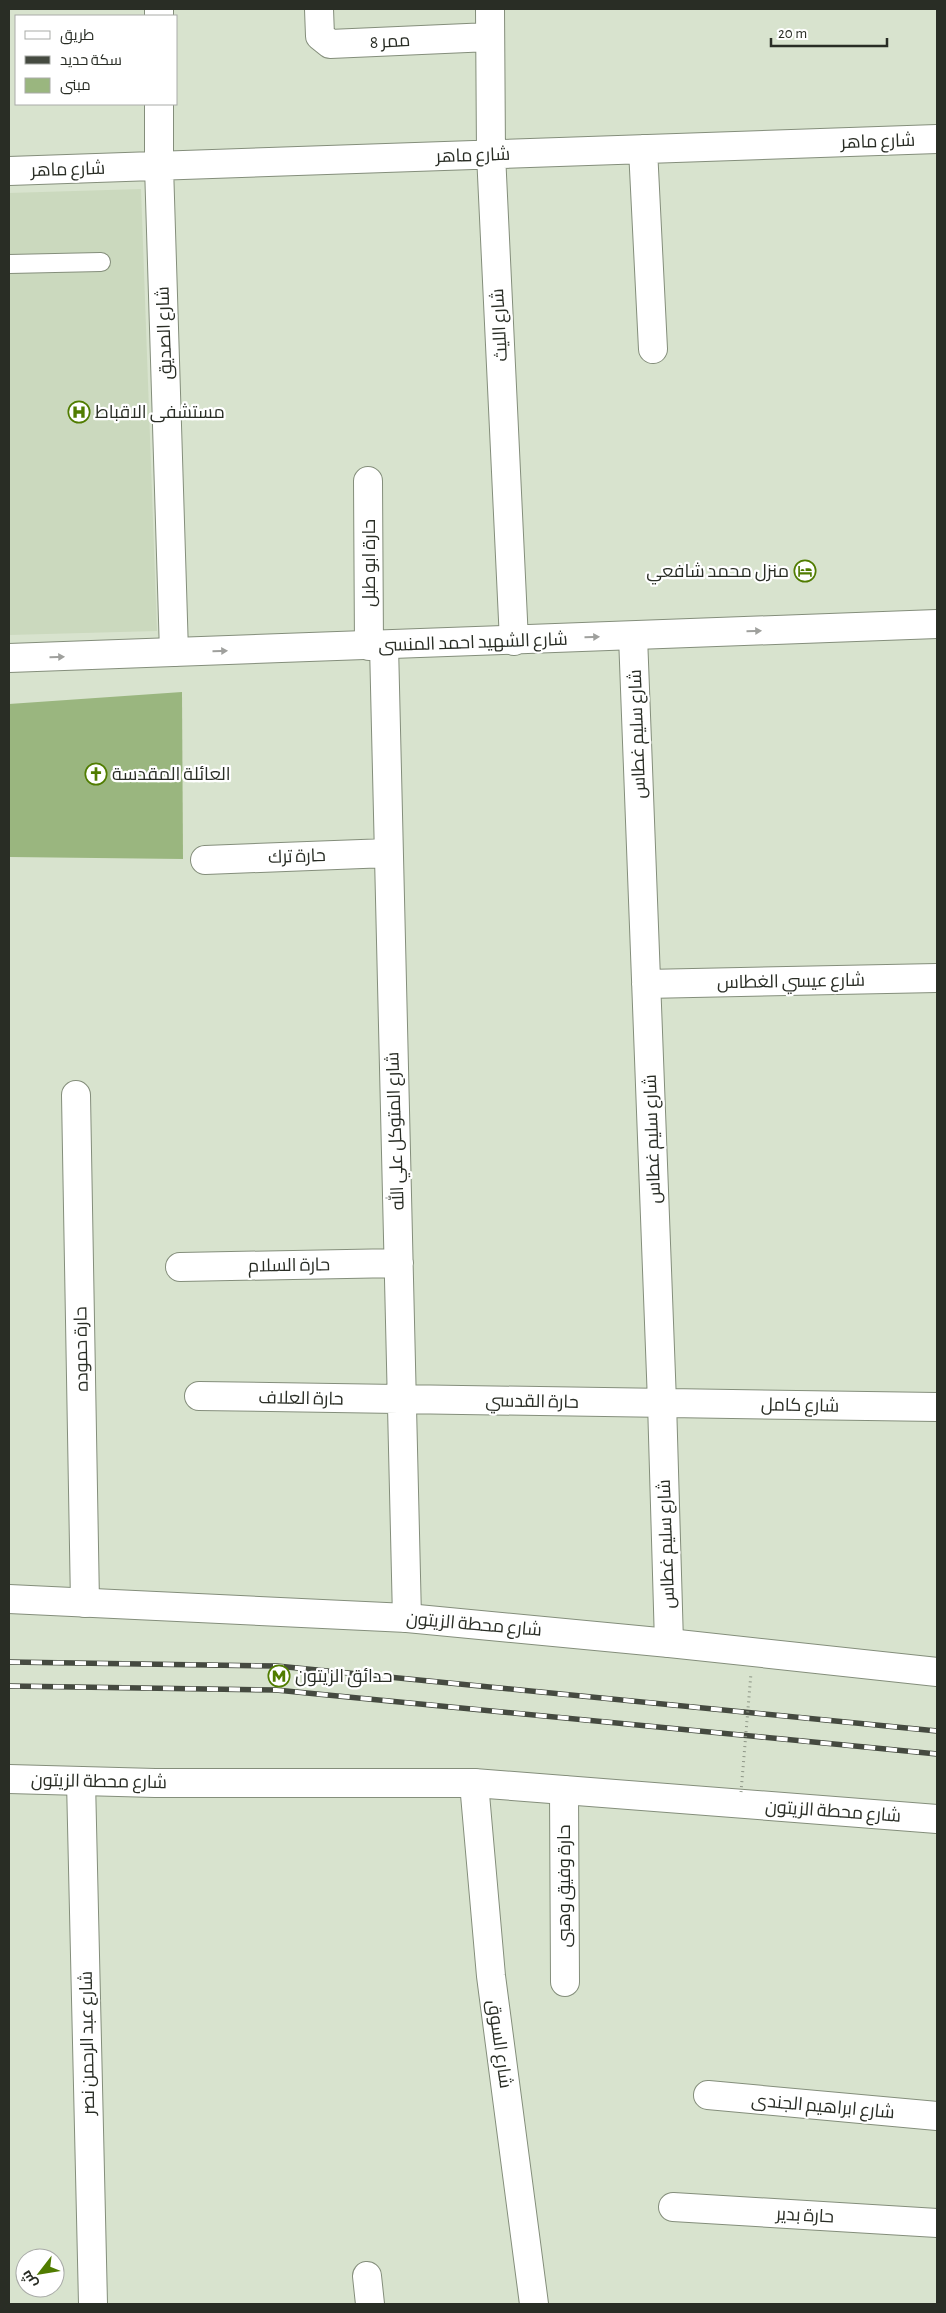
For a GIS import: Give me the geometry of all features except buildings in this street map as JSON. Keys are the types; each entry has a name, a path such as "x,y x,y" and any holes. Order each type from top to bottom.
{"street":[{"name":"ممر 8","path":"319,9 320,36 330,44 490,37"},
{"name":"شارع الليث","path":"490,9 491,154 514,641"},
{"name":"شارع الصديق","path":"159,105 159,166 174,652"},
{"name":"شارع ماهر","path":"9,171 937,139"},
{"path":"644,149 653,348"},
{"name":"حارة ابو طبل","path":"368,481 377,645"},
{"name":"شارع الشهيد احمد المنسى","path":"9,658 514,641 937,624"},
{"name":"شارع سليم غطاس","path":"633,636 662,1402 668,1642"},
{"name":"شارع المتوكل علي الله","path":"377,645 388,853 407,1618"},
{"name":"حارة ترك","path":"205,860 388,853"},
{"name":"شارع عيسي الغطاس","path":"646,984 937,978"},
{"name":"حارة حموده","path":"76,1095 85,1603"},
{"name":"حارة السلام","path":"180,1267 399,1264"},
{"name":"حارة العلاف","path":"199,1396 402,1399"},
{"name":"حارة القدسي","path":"402,1399 662,1402"},
{"name":"شارع كامل","path":"662,1402 937,1407"},
{"name":"شارع محطة الزيتون","path":"9,1599 407,1618 668,1642 937,1672"},
{"name":"شارع محطة الزيتون","path":"9,1780 155,1783 474,1783 937,1819"},
{"name":"شارع عبد الرحمن نصر","path":"82,1781 93,2304"},
{"name":"شارع السوق","path":"474,1783 491,1976 534,2304"},
{"name":"حارة وفيق وهبى","path":"564,1790 565,1982"},
{"name":"شارع ابراهيم الجندى","path":"708,2095 937,2116"},
{"name":"حارة بدير","path":"673,2207 937,2223"},
{"path":"367,2276 370,2304"}],"lane":[{"path":"9,264 101,262"}],"path":[{"path":"741,1792 751,1673"}],"shaded area":[{"name":"مستشفى الاقباط","path":"141,189 157,631 9,635 9,193"}],"railway":[{"path":"9,1662 277,1666 937,1731"},
{"path":"9,1686 276,1690 937,1754"}],"place":[{"name":"مستشفى الاقباط","path":"79,412"},
{"name":"منزل محمد شافعي","path":"805,571"},
{"name":"العائلة المقدسة","path":"96,774"},
{"name":"حدائق الزيتون","path":"279,1676"}]}
